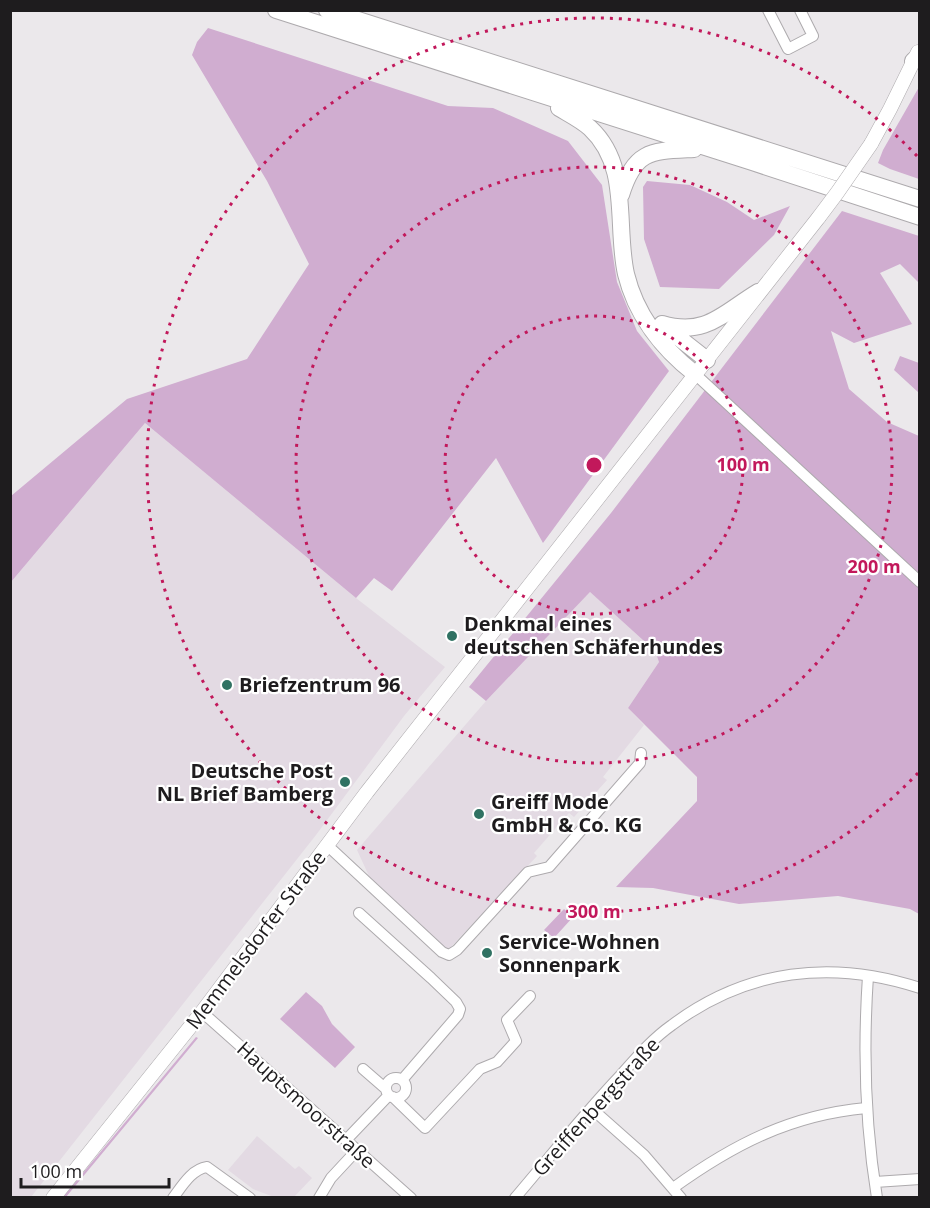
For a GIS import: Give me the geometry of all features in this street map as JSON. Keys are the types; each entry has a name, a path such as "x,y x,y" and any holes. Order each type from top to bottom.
{"highway":[{"path":"276,10 920,218"},
{"path":"327,10 920,200"},
{"path":"535,94 588,126 601,139 610,154 621,195 623,259 639,309 658,338 680,362 695,374"},
{"path":"621,195 629,172 643,157 654,151 668,148 708,148"},
{"path":"662,324 688,329 705,325 722,317 737,304 758,292"},
{"path":"639,309 707,360"}],"main road":[{"name":"Memmelsdorfer Straße","path":"53,1197 202,1012 455,681 844,184 871,144 918,55"}],"street":[{"path":"768,10 788,49 813,36 800,10"},
{"path":"695,374 920,582"},
{"path":"328,846 442,952 449,955 457,950 528,872 549,867 640,763 641,753"},
{"path":"359,913 431,978 456,1002 460,1009 458,1015 402,1080"},
{"name":"Greiffenbergstraße","path":"515,1197 591,1108 649,1045 672,1024 709,1001 746,986 790,974 814,971 893,980 920,988"},
{"path":"868,976 866,1108 877,1197"},
{"path":"363,1069 425,1128 480,1069 497,1062 516,1041 507,1020 530,996"},
{"name":"Hauptsmoorstraße","path":"202,1012 411,1197"},
{"path":"346,1140 389,1094 388,1081 394,1078 402,1080 406,1085 406,1090 400,1097 389,1094"},
{"path":"591,1108 644,1155 681,1197"},
{"path":"673,1188 701,1167 740,1144 780,1126 833,1112 866,1108"},
{"path":"319,1197 331,1178 357,1150"},
{"path":"173,1197 194,1173 202,1168 211,1168 250,1197"},
{"path":"875,1182 920,1179"}],"shaded area":[{"path":"208,28 448,106 493,108 568,141 602,185 617,282 637,331 669,371 543,543 496,458 392,591 374,578 356,598 145,423 11,582 11,496 127,399 247,359 309,264 267,181 192,55 197,42"},
{"path":"919,87 919,179 878,163"},
{"path":"647,181 690,185 727,202 754,220 790,206 774,235 719,289 660,287 644,239 643,187"},
{"path":"842,211 919,236 919,283 900,264 880,273 912,324 854,343 831,331 849,389 887,422 919,436 919,914 910,909 838,896 739,904 653,888 616,887 697,801 697,777 628,708 659,662 655,651 590,592 486,701 469,687 611,513"},
{"path":"900,356 919,363 919,393 894,370"},
{"path":"145,423 356,598 445,667 404,716 316,835 31,1197 11,1198 11,582"},
{"path":"590,592 655,651 659,662 628,708 644,725 603,777 607,780 574,817 569,813 534,853 537,856 448,950 369,876 357,850 486,701"},
{"path":"564,909 573,917 554,938 544,930"},
{"path":"306,992 322,1006 332,1024 355,1047 335,1068 280,1019"},
{"path":"196,1037 198,1038 66,1197 63,1197"},
{"path":"257,1136 295,1169 299,1166 312,1178 294,1197 274,1197 253,1189 228,1170"}],"place":[{"name":"Denkmal eines deutschen Schäferhundes","path":"452,636"},
{"name":"Briefzentrum 96","path":"227,685"},
{"name":"Deutsche Post NL Brief Bamberg","path":"345,782"},
{"name":"Greiff Mode GmbH & Co. KG","path":"479,814"},
{"name":"Service-Wohnen Sonnenpark","path":"487,953"}]}
